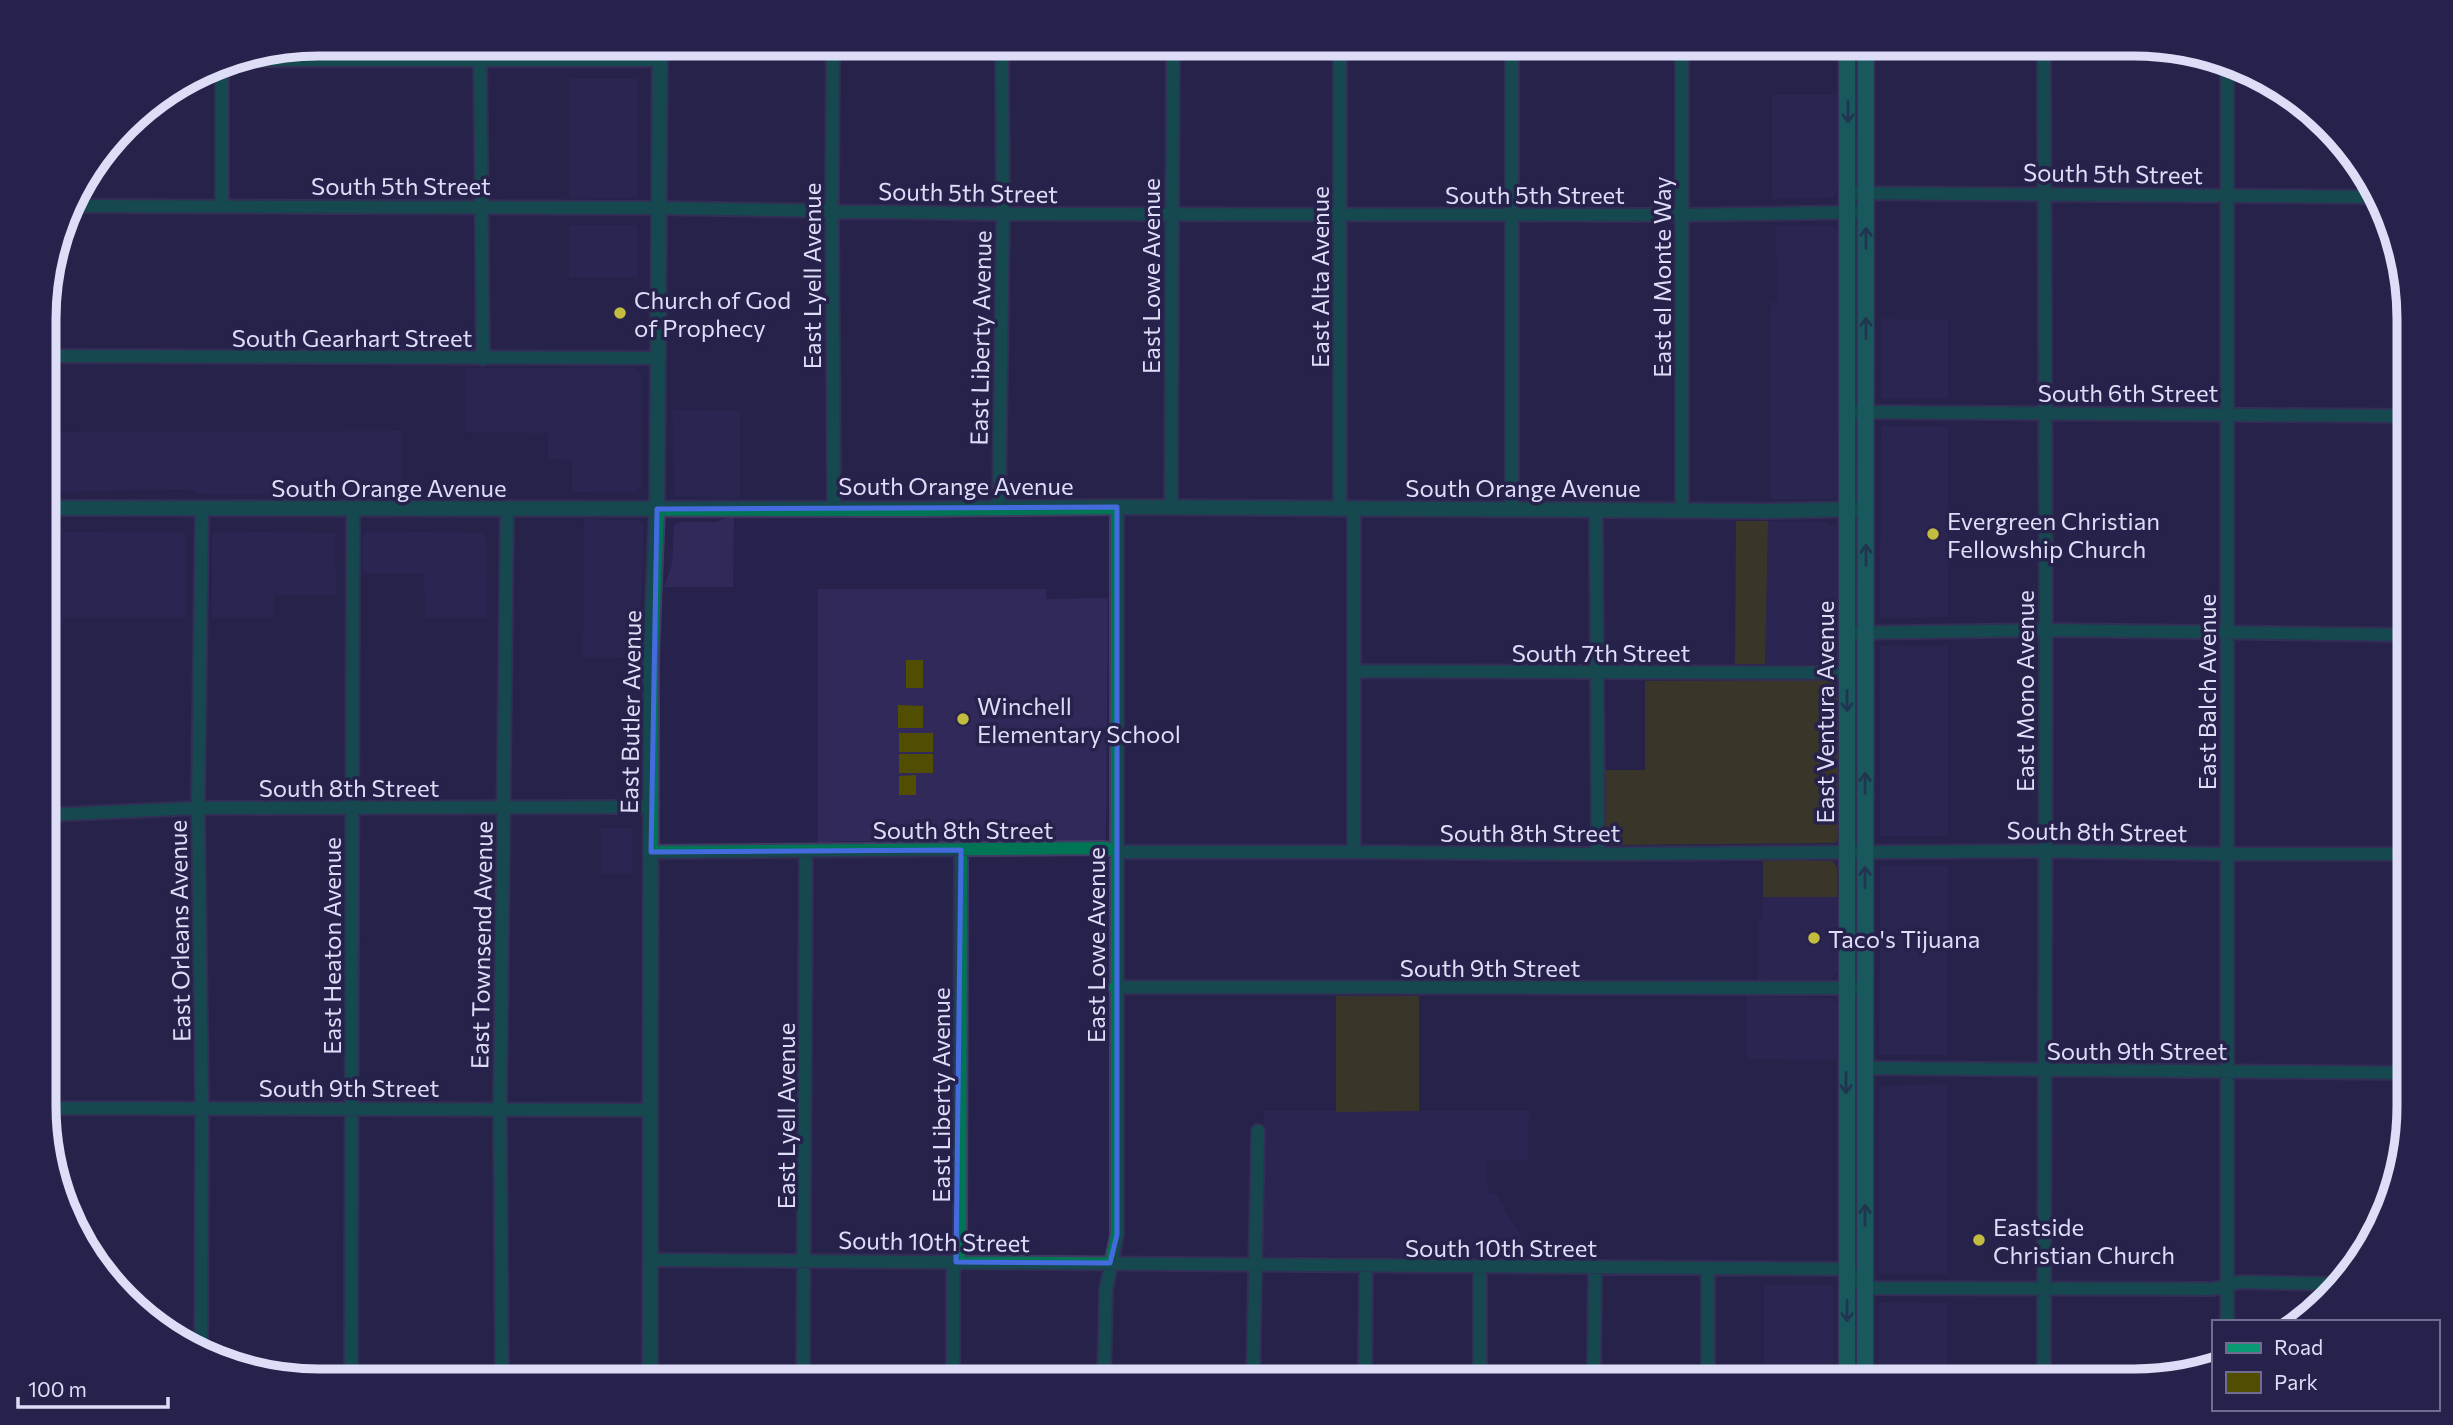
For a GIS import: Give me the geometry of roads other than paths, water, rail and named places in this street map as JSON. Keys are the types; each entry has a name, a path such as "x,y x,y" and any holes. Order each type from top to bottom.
{"main road":[{"name":"East Ventura Avenue","path":"1847,56 1847,1369"},
{"name":"East Ventura Avenue","path":"1864,1369 1866,56"}],"street":[{"path":"480,56 483,359"},
{"name":"East Butler Avenue","path":"650,1369 651,656 657,509 660,56"},
{"name":"East Lyell Avenue","path":"833,56 834,508"},
{"name":"East Liberty Avenue","path":"999,507 1002,56"},
{"name":"East Lowe Avenue","path":"1171,508 1173,56"},
{"name":"East Alta Avenue","path":"1340,56 1340,214 1347,510 1355,671 1354,852"},
{"path":"1511,510 1512,56"},
{"name":"East el Monte Way","path":"1682,56 1682,509"},
{"name":"East Mono Avenue","path":"2044,56 2044,1369"},
{"path":"273,60 660,60"},
{"name":"East Balch Avenue","path":"2227,73 2227,1320"},
{"path":"222,74 222,205"},
{"name":"South 5th Street","path":"1848,193 2367,197"},
{"name":"South 5th Street","path":"81,206 659,208 1003,214 1682,215 1866,212"},
{"name":"South Gearhart Street","path":"56,356 658,358"},
{"name":"South 6th Street","path":"1847,412 2397,416"},
{"name":"South Orange Avenue","path":"56,510 999,507 1347,510 1866,509"},
{"name":"East Lowe Avenue","path":"1104,1369 1105,1309 1116,1235 1117,507"},
{"name":"East Orleans Avenue","path":"201,1341 202,1108 198,808 202,508"},
{"name":"East Townsend Avenue","path":"502,1369 500,1110 507,509"},
{"name":"East Heaton Avenue","path":"351,1369 353,510"},
{"path":"1596,510 1598,854"},
{"path":"1847,633 2046,630 2397,635"},
{"name":"South 7th Street","path":"1355,671 1847,673"},
{"name":"South 8th Street","path":"56,815 198,808 652,807"},
{"name":"East Liberty Avenue","path":"953,1369 953,1273 960,1251 961,850"},
{"name":"South 8th Street","path":"651,852 1115,850 1598,854 2044,850 2397,854"},
{"name":"East Lyell Avenue","path":"803,1369 806,851"},
{"name":"South 9th Street","path":"1115,987 1865,988"},
{"name":"South 9th Street","path":"1865,1069 2397,1073"},
{"name":"South 9th Street","path":"56,1108 651,1110"},
{"path":"1253,1369 1258,1130"},
{"name":"South 10th Street","path":"651,1260 1847,1269"},
{"path":"1365,1369 1366,1267"},
{"path":"1480,1268 1480,1369"},
{"path":"1594,1369 1595,1268"},
{"path":"1708,1269 1708,1369"},
{"path":"1847,1269 1865,1288 2213,1289 2240,1282 2328,1284"}],"place":[{"name":"Church of God of Prophecy","path":"620,313"},
{"name":"Evergreen Christian Fellowship Church","path":"1933,534"},
{"name":"Winchell Elementary School","path":"963,719"},
{"name":"Taco's Tijuana","path":"1814,938"},
{"name":"Eastside Christian Church","path":"1979,1240"}]}
